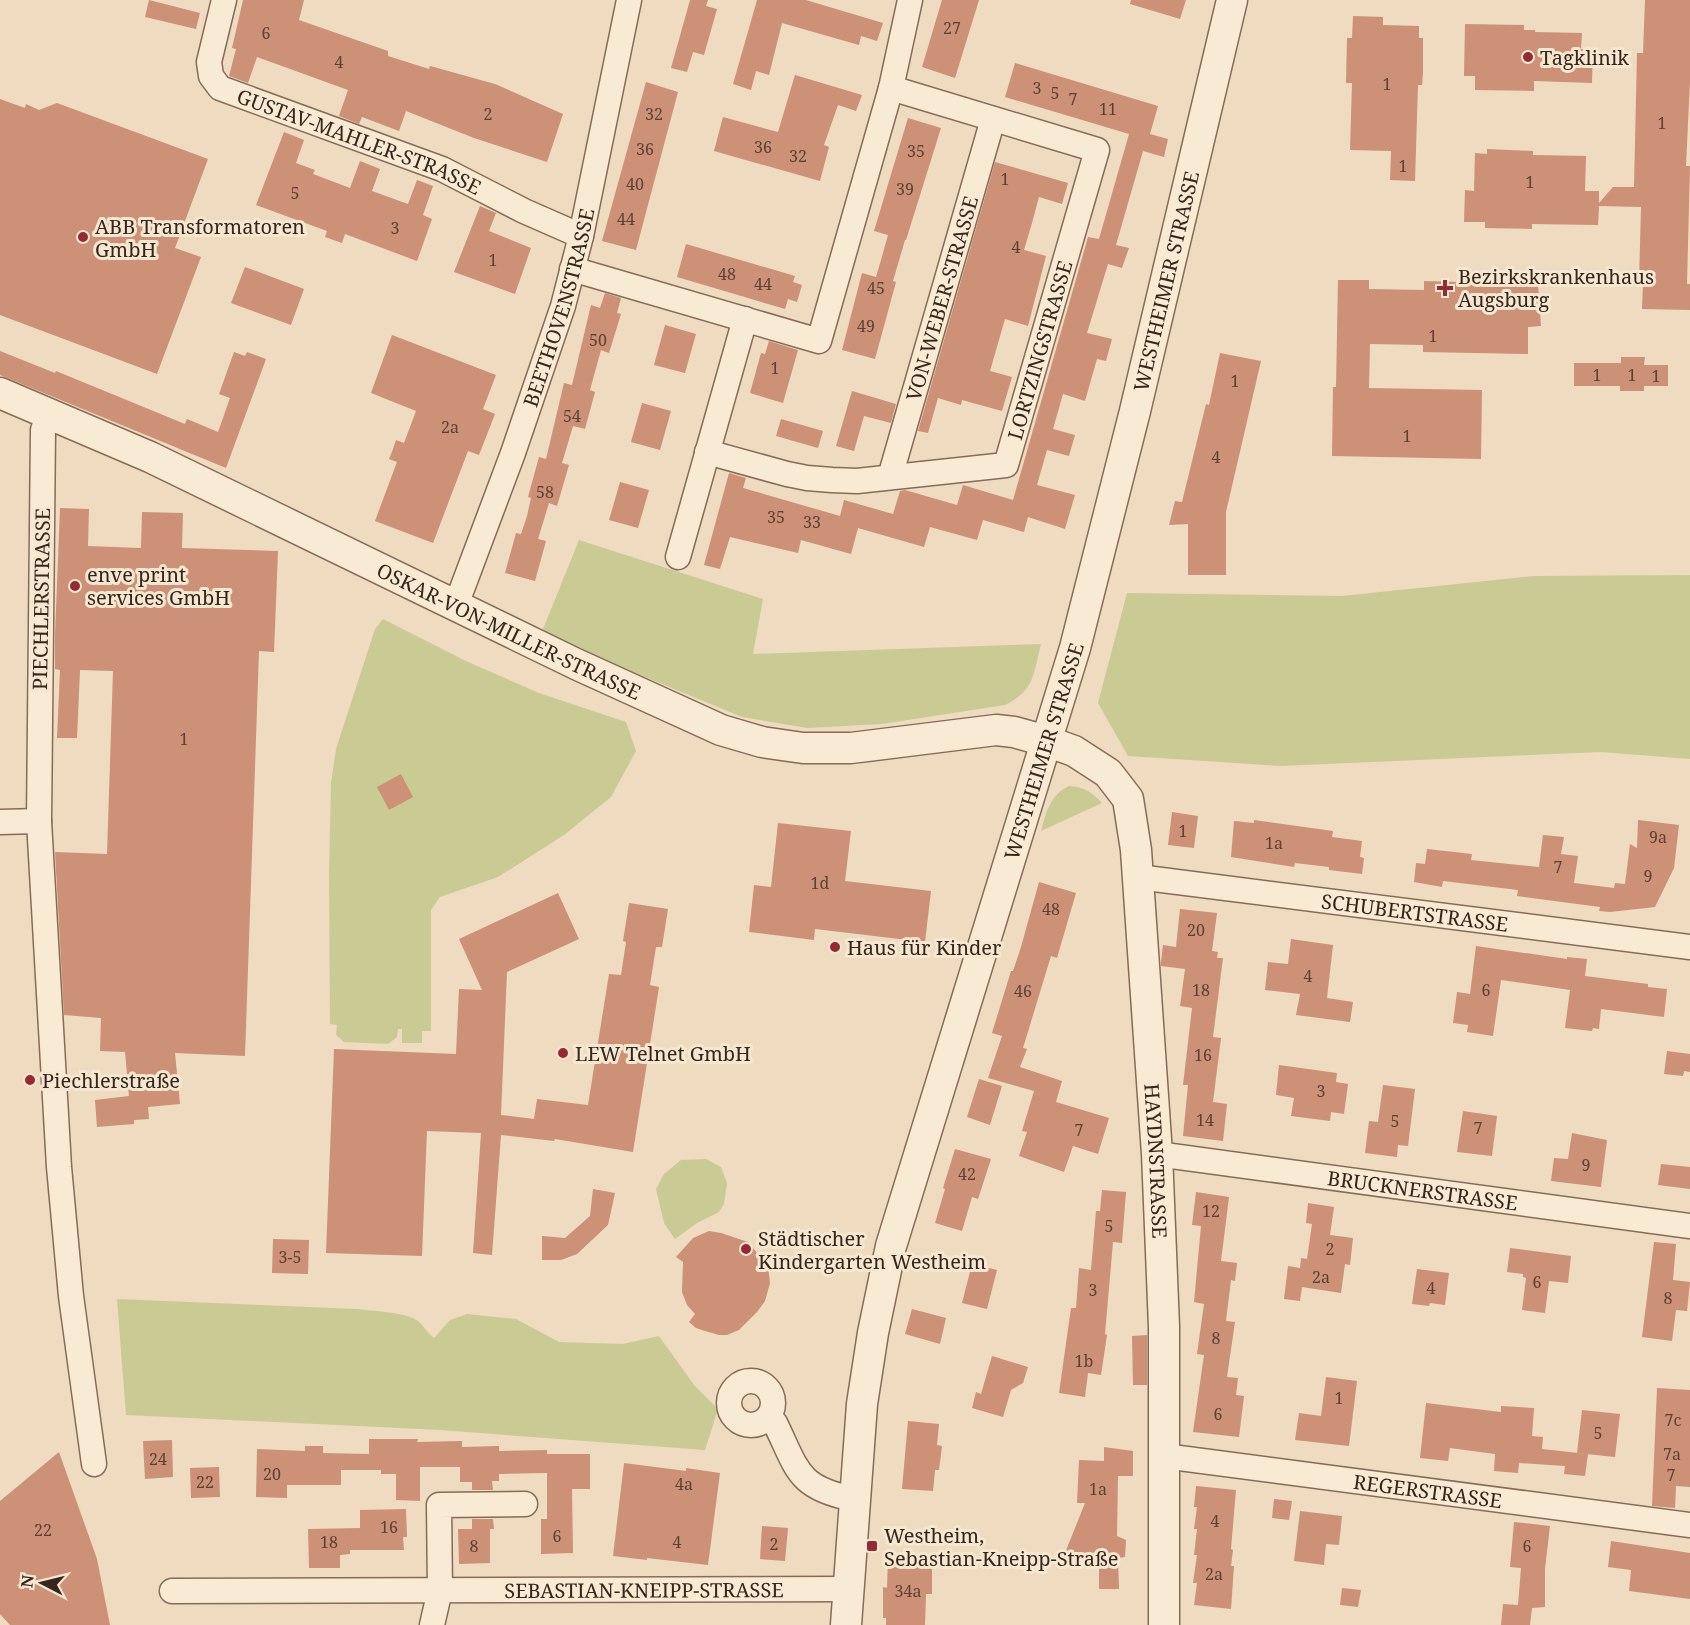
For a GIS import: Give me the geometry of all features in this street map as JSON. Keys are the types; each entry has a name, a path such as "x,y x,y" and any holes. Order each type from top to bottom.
{"street":[{"name":"GUSTAV-MAHLER-STRASSE","path":"224,0 209,62 211,76 220,88 442,169 524,211 581,236"},
{"name":"BEETHOVENSTRASSE","path":"456,605 517,442 563,306 581,236 629,0"},
{"path":"572,269 819,340 891,88 910,0"},
{"name":"WESTHEIMER STRASSE","path":"846,1625 854,1499 866,1369 891,1246 1075,648 1135,411 1232,0"},
{"name":"LORTZINGSTRASSE","path":"707,452 807,478 857,481 1006,465 1097,150 891,88"},
{"name":"VON-WEBER-STRASSE","path":"891,477 993,119"},
{"path":"678,557 745,319"},
{"name":"OSKAR-VON-MILLER-STRASSE","path":"0,393 171,466 576,664 721,730 756,740 803,748 851,748 996,730 1014,732 1046,741"},
{"name":"PIECHLERSTRASSE","path":"49,413 43,430 39,821 60,1178 71,1296 94,1464"},
{"name":"HAYDNSTRASSE","path":"1046,741 1074,751 1108,773 1128,799 1136,850 1157,1154 1164,1327 1164,1625"},
{"path":"0,822 39,821"},
{"name":"SCHUBERTSTRASSE","path":"1138,878 1690,947"},
{"name":"BRUCKNERSTRASSE","path":"1157,1154 1690,1226"},
{"path":"769,1417 775,1423 798,1470 805,1479 827,1494 854,1499"},
{"name":"REGERSTRASSE","path":"1164,1456 1690,1525"},
{"path":"432,1625 440,1590 439,1504 525,1504"},
{"name":"SEBASTIAN-KNEIPP-STRASSE","path":"172,1591 848,1589"}],"green space":[{"path":"579,540 763,599 753,654 1041,644 1034,673 1022,694 1005,705 882,724 807,728 742,717 541,634"},
{"path":"1690,575 1690,759 1601,752 1281,766 1128,756 1098,703 1127,593 1342,596 1534,576"},
{"path":"383,619 468,662 539,693 626,722 636,751 611,797 564,835 498,877 440,897 431,910 431,1031 422,1031 422,1043 402,1043 402,1029 398,1029 397,1037 388,1044 344,1042 336,1035 337,1025 330,1024 331,783 336,749 375,629"},
{"path":"1069,786 1087,790 1102,803 1041,831 1053,799"},
{"path":"706,1159 721,1167 727,1183 724,1204 719,1212 697,1223 675,1239 664,1223 656,1189 664,1174 681,1160"},
{"path":"117,1299 388,1312 413,1318 434,1338 450,1320 467,1314 516,1319 559,1342 623,1344 659,1336 694,1385 718,1409 705,1450 440,1430 126,1415"}],"building":[{"path":"149,0 200,13 196,29 145,17"},
{"path":"243,0 304,0 299,20 388,51 388,56 429,69 430,66 495,84 563,114 547,162 474,138 406,111 399,131 362,117 359,124 339,116 348,90 257,57 248,83 229,76 236,49 232,48"},
{"path":"690,0 708,0 706,6 717,9 704,55 693,52 687,72 671,68"},
{"path":"757,0 806,0 883,23 877,41 861,36 859,45 782,23 769,75 756,71 751,90 733,84"},
{"path":"942,0 979,0 955,78 922,67"},
{"path":"1131,0 1186,0 1180,19 1130,4"},
{"path":"1645,0 1690,0 1690,81 1686,166 1690,166 1687,284 1690,284 1690,310 1642,309 1643,283 1639,283 1641,207 1599,206 1598,225 1532,224 1532,229 1485,228 1485,222 1464,222 1465,190 1474,191 1475,153 1487,154 1487,149 1533,151 1533,155 1586,156 1585,191 1599,191 1599,203 1613,187 1634,187 1637,53 1643,53"},
{"path":"1353,16 1383,17 1383,25 1419,26 1419,38 1423,38 1423,73 1422,85 1418,85 1415,181 1390,180 1391,151 1350,150 1352,83 1346,83 1347,38 1352,38"},
{"name":"Tagklinik","path":"1465,24 1524,25 1524,30 1535,30 1535,32 1582,33 1581,49 1593,49 1592,83 1534,81 1534,91 1475,90 1475,76 1464,76"},
{"path":"1015,63 1158,106 1150,134 1168,139 1164,157 1143,151 1116,245 1129,248 1122,268 1108,264 1087,333 1112,339 1106,361 1097,359 1085,401 1063,394 1053,429 1075,435 1069,456 1047,450 1037,485 1075,495 1065,529 1028,517 1024,532 983,520 977,540 930,527 924,547 858,528 851,554 801,540 798,553 730,537 720,569 704,565 729,473 746,478 743,488 840,516 844,500 893,514 900,491 905,490 957,505 963,485 1013,500 1088,237 1099,239 1129,134 1005,97"},
{"path":"795,75 862,95 856,111 838,105 824,145 829,147 820,181 714,151 723,117 778,132"},
{"path":"646,82 678,92 636,250 602,241"},
{"path":"0,99 25,108 26,104 39,110 57,103 208,159 175,248 201,257 157,374 0,315"},
{"path":"908,118 941,128 893,281 896,282 875,359 842,350 862,273 876,277 881,260 888,235 874,231"},
{"path":"284,132 304,140 296,163 315,170 313,174 350,188 360,161 380,169 372,191 408,204 417,180 433,186 423,215 432,219 417,261 345,234 342,243 325,237 327,231 256,205"},
{"path":"995,162 1068,183 1062,204 1039,197 1024,250 1046,256 1028,326 1005,319 990,371 1012,377 1002,411 962,400 961,405 938,398 928,433 918,431"},
{"path":"480,206 496,213 489,231 531,248 515,294 454,272"},
{"path":"686,244 795,276 793,282 802,285 797,302 788,299 785,309 677,277"},
{"path":"245,267 304,289 291,325 231,303"},
{"path":"1338,280 1369,280 1369,289 1424,290 1424,281 1538,284 1541,326 1528,327 1528,354 1423,352 1423,345 1370,344 1369,388 1482,390 1481,459 1332,456"},
{"path":"605,293 621,298 617,313 621,314 609,353 601,350 590,390 595,392 585,429 573,426 562,463 569,465 557,506 549,503 538,539 546,541 535,581 505,573 516,533 521,534 527,516 531,498 528,497 539,457 546,459 564,383 572,385 591,305 600,308"},
{"path":"665,325 696,334 685,373 654,365"},
{"path":"392,335 496,375 483,409 495,414 479,455 468,451 433,543 375,521 397,462 389,459 396,440 404,443 416,411 371,393"},
{"path":"769,341 798,350 783,403 750,393 761,353 765,354"},
{"path":"0,351 55,373 56,371 185,424 187,419 218,432 230,398 219,394 234,352 245,356 247,352 266,359 226,468 0,375"},
{"path":"1220,353 1261,361 1226,512 1226,575 1188,575 1188,524 1169,525 1175,501 1182,502 1206,404 1209,405"},
{"path":"1621,357 1645,357 1644,365 1668,365 1668,386 1644,386 1644,391 1620,391 1620,386 1574,386 1574,363 1621,363"},
{"path":"852,391 896,404 891,423 864,416 854,451 836,446"},
{"path":"642,403 671,411 660,450 631,442"},
{"path":"781,419 823,431 818,448 776,436"},
{"path":"620,482 649,490 638,528 609,520"},
{"path":"60,508 89,509 88,546 141,548 142,512 183,513 182,548 278,551 274,652 259,651 245,1056 175,1053 180,1104 148,1107 149,1119 134,1120 134,1124 97,1127 95,1100 129,1096 125,1052 100,1051 101,1018 64,1015 55,852 107,854 113,671 80,670 77,738 57,738 60,670 55,669 55,635"},
{"path":"401,774 413,797 389,810 377,787"},
{"path":"1172,812 1198,816 1194,848 1168,845"},
{"path":"1254,820 1333,831 1332,837 1362,841 1360,857 1364,858 1362,874 1329,870 1329,867 1295,863 1294,867 1231,857 1234,821 1254,823"},
{"path":"1638,820 1679,825 1674,868 1655,907 1599,911 1600,907 1517,896 1518,890 1443,881 1442,887 1414,882 1416,863 1425,864 1427,849 1472,854 1471,860 1539,867 1543,835 1564,837 1561,854 1578,856 1574,883 1614,888 1615,883 1625,884 1630,844 1637,848"},
{"path":"778,823 851,831 845,881 931,891 925,942 815,929 814,940 749,932 754,885 771,887"},
{"path":"1039,882 1076,893 1057,958 1051,956 1023,1048 1027,1049 1020,1067 1062,1081 1056,1102 1109,1118 1098,1154 1073,1146 1064,1172 1019,1156 1027,1132 1022,1131 1034,1091 988,1078 1002,1036 992,1033 1011,971 1013,971 1021,947"},
{"path":"558,893 579,939 507,972 501,1115 534,1119 537,1099 588,1105 609,974 621,975 629,903 668,909 662,947 656,947 650,985 659,987 633,1152 555,1139 554,1141 501,1135 492,1255 473,1253 481,1133 427,1131 422,1256 326,1253 334,1049 456,1054 459,989 482,990 459,939"},
{"path":"1180,909 1217,913 1212,951 1218,952 1217,958 1223,958 1213,1037 1221,1038 1213,1102 1227,1104 1223,1141 1183,1136 1188,1085 1183,1085 1192,1008 1180,1006 1185,969 1161,966 1163,945 1176,947"},
{"path":"1291,939 1333,945 1327,998 1353,1002 1350,1022 1296,1015 1300,994 1265,990 1268,962 1288,964"},
{"path":"1476,946 1567,959 1567,957 1587,959 1585,976 1648,984 1648,987 1667,989 1664,1017 1601,1009 1599,1029 1593,1028 1592,1031 1565,1028 1570,990 1501,980 1493,1036 1467,1032 1468,1025 1453,1023 1457,992 1470,994"},
{"path":"1667,1051 1690,1054 1690,1072 1684,1071 1683,1076 1664,1074"},
{"path":"1279,1065 1337,1073 1336,1082 1348,1084 1344,1114 1331,1112 1330,1121 1291,1116 1294,1098 1276,1095"},
{"path":"979,1079 1002,1086 990,1125 967,1117"},
{"path":"1383,1085 1415,1089 1408,1146 1398,1145 1397,1157 1365,1153 1369,1121 1378,1122"},
{"path":"1463,1111 1497,1116 1492,1156 1457,1152"},
{"path":"1572,1133 1607,1140 1601,1187 1551,1181 1554,1158 1568,1159"},
{"path":"955,1149 991,1159 978,1199 972,1197 962,1231 935,1223"},
{"path":"1661,1164 1690,1167 1690,1189 1658,1185"},
{"path":"593,1189 615,1193 608,1225 577,1254 561,1260 542,1260 542,1236 565,1238 590,1216"},
{"path":"1102,1190 1126,1192 1122,1243 1113,1242 1105,1334 1107,1335 1101,1375 1088,1373 1085,1397 1059,1393 1071,1308 1076,1308 1079,1268 1091,1270 1096,1211 1100,1211"},
{"path":"1196,1192 1229,1197 1221,1261 1237,1263 1235,1281 1231,1280 1226,1321 1235,1322 1227,1377 1238,1378 1236,1395 1244,1396 1239,1437 1193,1432 1204,1355 1197,1354 1204,1304 1194,1302 1201,1226 1192,1225"},
{"path":"1308,1203 1334,1207 1330,1235 1353,1238 1350,1265 1345,1264 1341,1293 1302,1287 1300,1301 1284,1299 1288,1266 1300,1268 1301,1258 1307,1259 1312,1224 1306,1223"},
{"path":"709,1231 748,1242 768,1266 770,1283 765,1301 739,1330 727,1335 696,1328 689,1322 695,1314 687,1305 682,1292 683,1262 676,1257 693,1238"},
{"path":"273,1239 309,1240 308,1274 272,1273"},
{"path":"1654,1242 1676,1244 1673,1280 1690,1282 1687,1311 1676,1310 1672,1341 1642,1337"},
{"path":"1510,1248 1571,1256 1568,1283 1549,1281 1545,1313 1522,1310 1526,1278 1523,1274 1507,1272"},
{"path":"972,1264 997,1270 987,1309 962,1303"},
{"path":"1417,1269 1449,1273 1445,1305 1412,1304"},
{"path":"912,1309 946,1318 940,1344 905,1334"},
{"path":"1147,1335 1147,1385 1133,1385 1132,1336"},
{"path":"992,1356 1028,1367 1023,1383 1011,1390 1003,1417 972,1408 976,1392 981,1394"},
{"path":"1326,1377 1357,1381 1349,1446 1295,1440 1299,1413 1321,1416"},
{"path":"1657,1388 1690,1390 1690,1487 1676,1486 1675,1508 1652,1506"},
{"path":"1426,1403 1501,1412 1501,1406 1534,1408 1532,1436 1543,1437 1542,1449 1588,1454 1585,1476 1564,1474 1565,1466 1519,1463 1518,1473 1494,1471 1495,1454 1450,1448 1448,1461 1420,1458"},
{"path":"1582,1410 1620,1414 1615,1457 1577,1453"},
{"path":"908,1421 939,1424 937,1445 942,1446 939,1470 935,1470 933,1491 902,1489"},
{"path":"369,1439 418,1439 417,1442 462,1441 462,1447 499,1446 499,1451 547,1450 547,1454 590,1454 590,1489 572,1489 573,1553 541,1554 541,1519 547,1519 547,1473 499,1474 499,1481 492,1481 493,1490 472,1490 472,1482 460,1482 460,1467 420,1467 420,1501 396,1500 396,1474 381,1474 381,1470 341,1470 341,1485 287,1485 287,1498 256,1497 257,1449 305,1451 305,1446 323,1446 323,1453 369,1454"},
{"path":"172,1440 173,1477 145,1479 143,1441"},
{"path":"1104,1447 1133,1451 1133,1476 1118,1476 1117,1536 1126,1540 1125,1557 1118,1558 1119,1589 1099,1589 1099,1566 1065,1553 1085,1503 1077,1503 1079,1460 1104,1461"},
{"path":"59,1452 97,1559 110,1625 10,1625 0,1614 0,1501"},
{"path":"624,1463 720,1473 708,1565 613,1556"},
{"path":"219,1467 220,1497 191,1498 190,1468"},
{"path":"1196,1486 1236,1490 1231,1549 1233,1550 1231,1566 1234,1566 1231,1609 1194,1605 1197,1583 1193,1583 1197,1555 1194,1555 1197,1529 1194,1529 1197,1507 1194,1507"},
{"path":"1274,1499 1292,1501 1289,1520 1272,1518"},
{"path":"406,1509 407,1537 403,1537 404,1550 350,1550 350,1554 340,1555 340,1568 309,1568 308,1529 360,1528 360,1510"},
{"path":"1300,1511 1342,1516 1339,1545 1326,1544 1324,1565 1294,1561"},
{"path":"472,1519 493,1519 494,1529 490,1529 490,1563 459,1564 458,1529 472,1529"},
{"path":"1514,1522 1550,1526 1545,1569 1545,1607 1532,1608 1530,1625 1501,1625 1503,1604 1518,1605 1521,1568 1510,1567"},
{"path":"762,1526 788,1528 785,1561 760,1559"},
{"path":"1611,1541 1690,1553 1690,1599 1629,1591 1631,1570 1608,1567"},
{"path":"888,1558 932,1558 932,1594 926,1594 925,1625 886,1625 886,1618 883,1618 883,1587 887,1588"},
{"path":"1342,1588 1361,1590 1358,1607 1340,1605"}],"place":[{"name":"Tagklinik","path":"1528,57"},
{"name":"ABB Transformatoren GmbH","path":"83,237"},
{"name":"Bezirkskrankenhaus Augsburg","path":"1445,288"},
{"name":"enve print services GmbH","path":"75,586"},
{"name":"Haus für Kinder","path":"835,947"},
{"name":"LEW Telnet GmbH","path":"563,1053"},
{"name":"Piechlerstraße","path":"30,1080"},
{"name":"Städtischer Kindergarten Westheim","path":"746,1249"},
{"name":"Westheim, Sebastian-Kneipp-Straße","path":"872,1546"}]}
